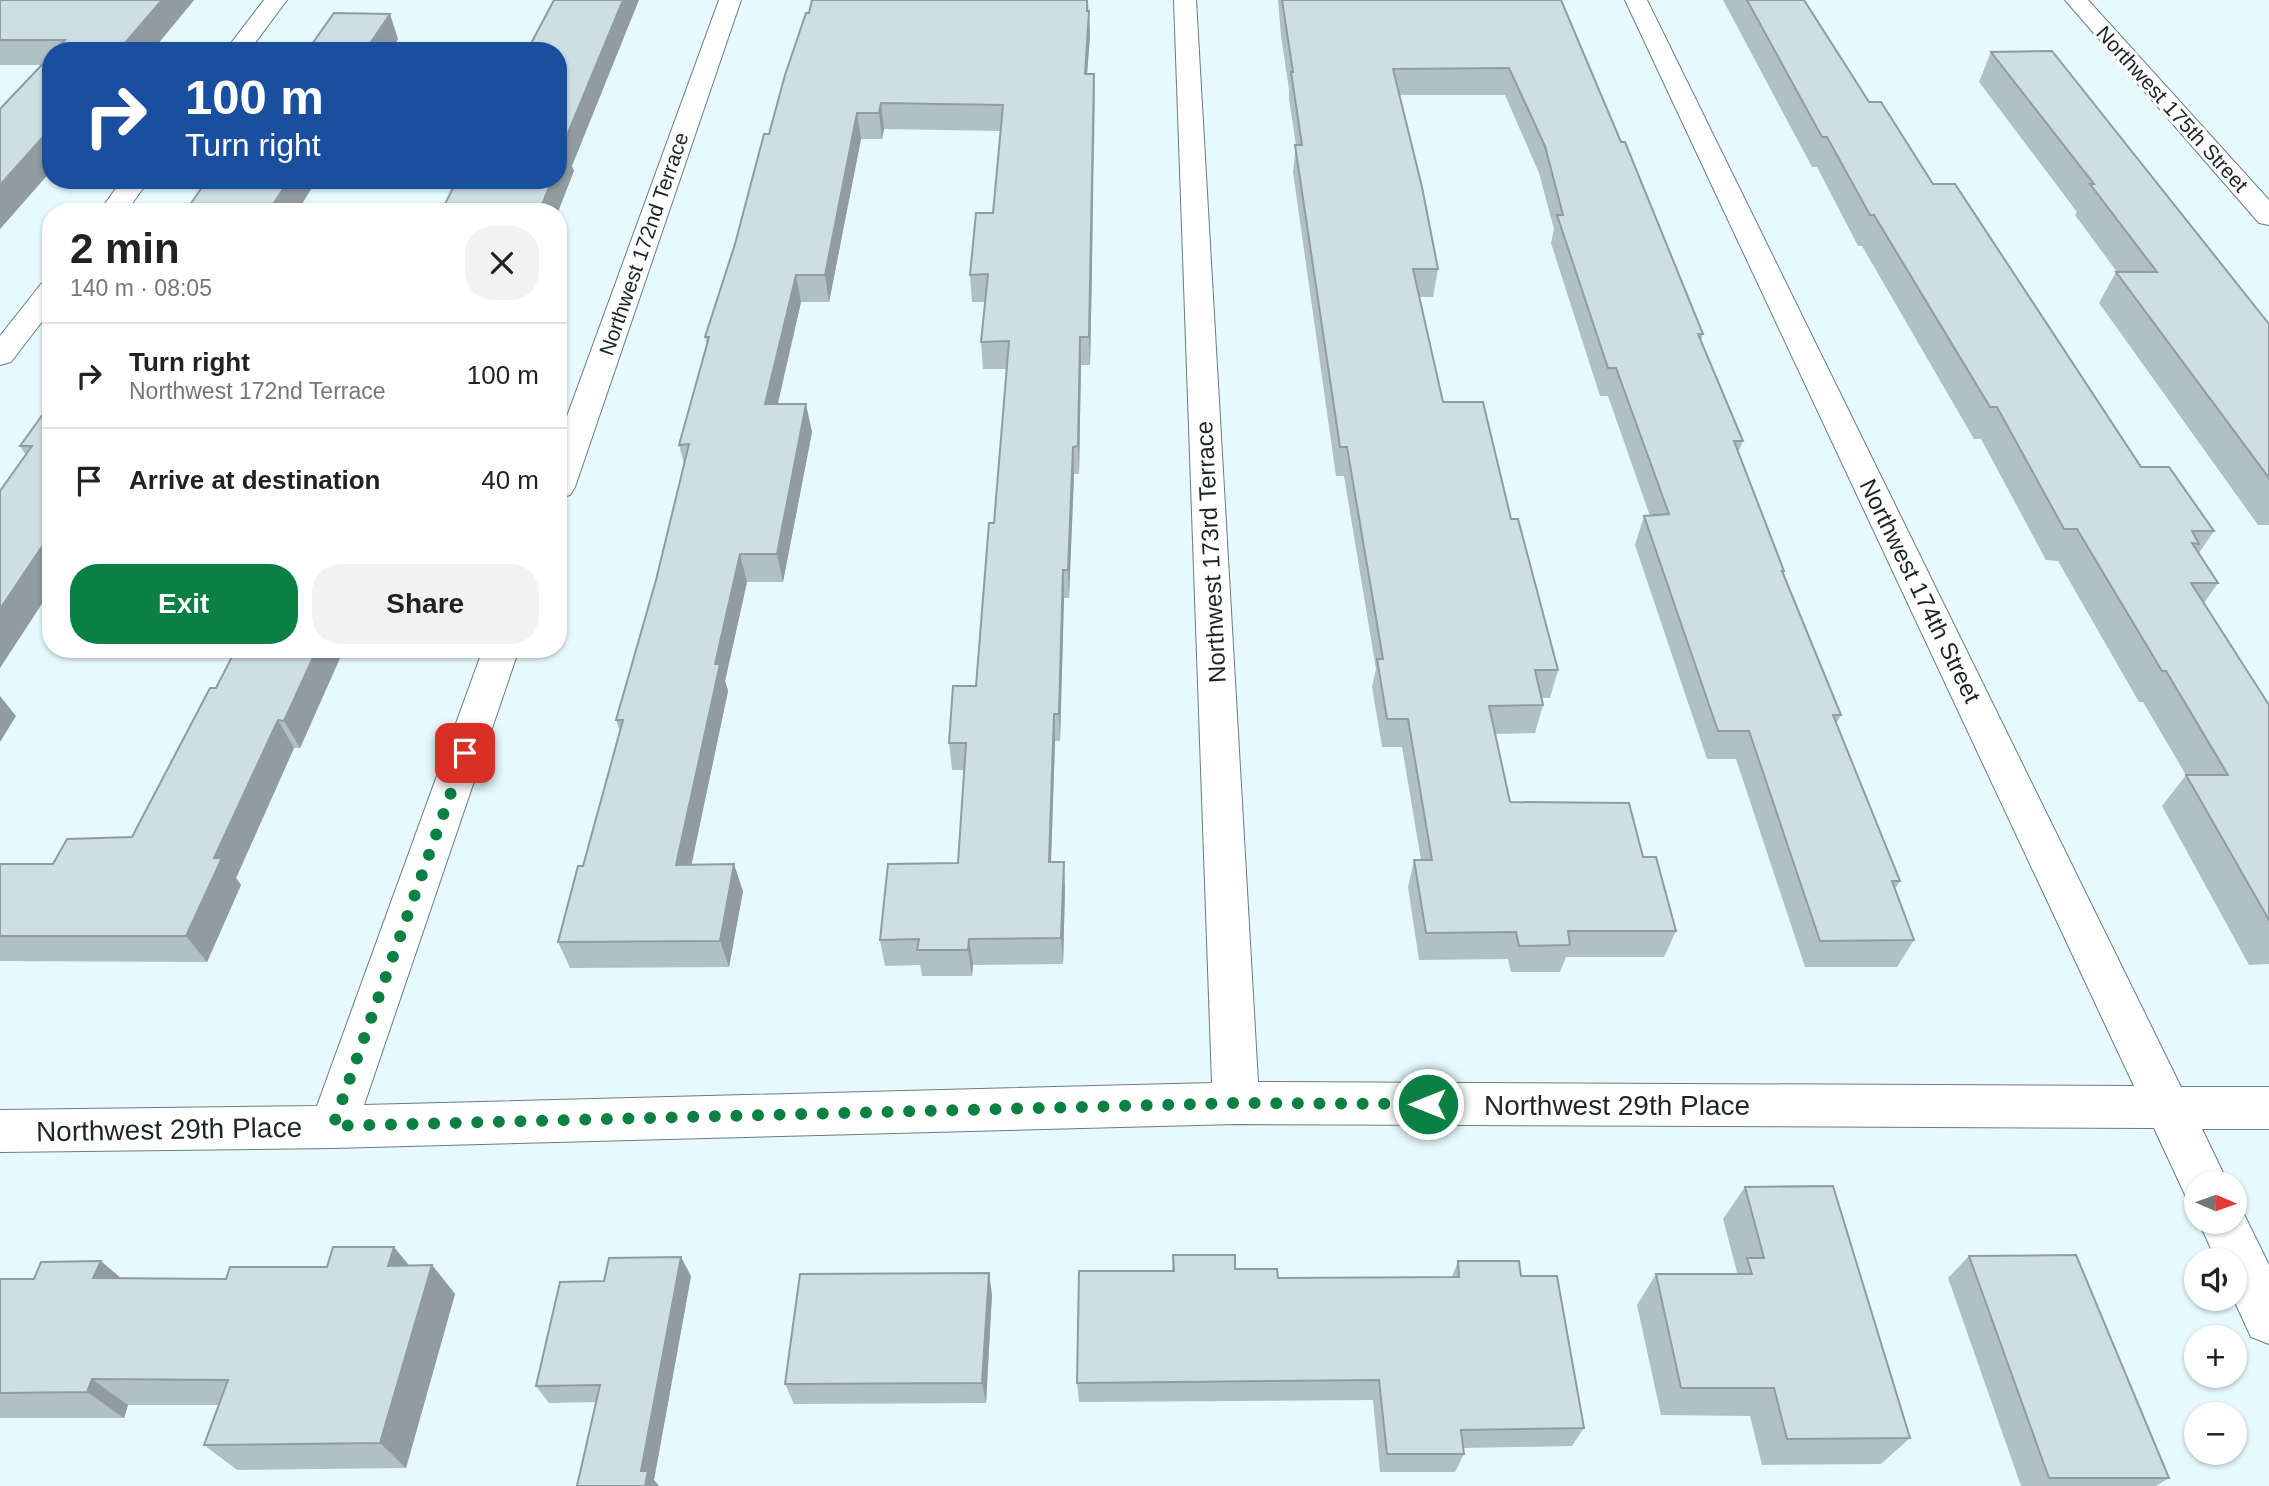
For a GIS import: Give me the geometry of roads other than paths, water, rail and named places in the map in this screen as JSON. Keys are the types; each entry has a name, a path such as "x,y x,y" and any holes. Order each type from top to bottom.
{"street":[{"path":"244,42 276,0"},
{"name":"Northwest 172nd Terrace","path":"567,462 730,0"},
{"name":"Northwest 173rd Terrace","path":"1185,0 1236,1103"},
{"name":"Northwest 174th Street","path":"1636,0 2198,1171"},
{"name":"Northwest 175th Street","path":"2076,0 2269,218"},
{"path":"0,356 42,302"},
{"path":"333,1126 498,658"},
{"name":"Northwest 29th Place","path":"0,1130 333,1126 1236,1103 2269,1108"},
{"path":"2228,1234 2269,1319"}]}
